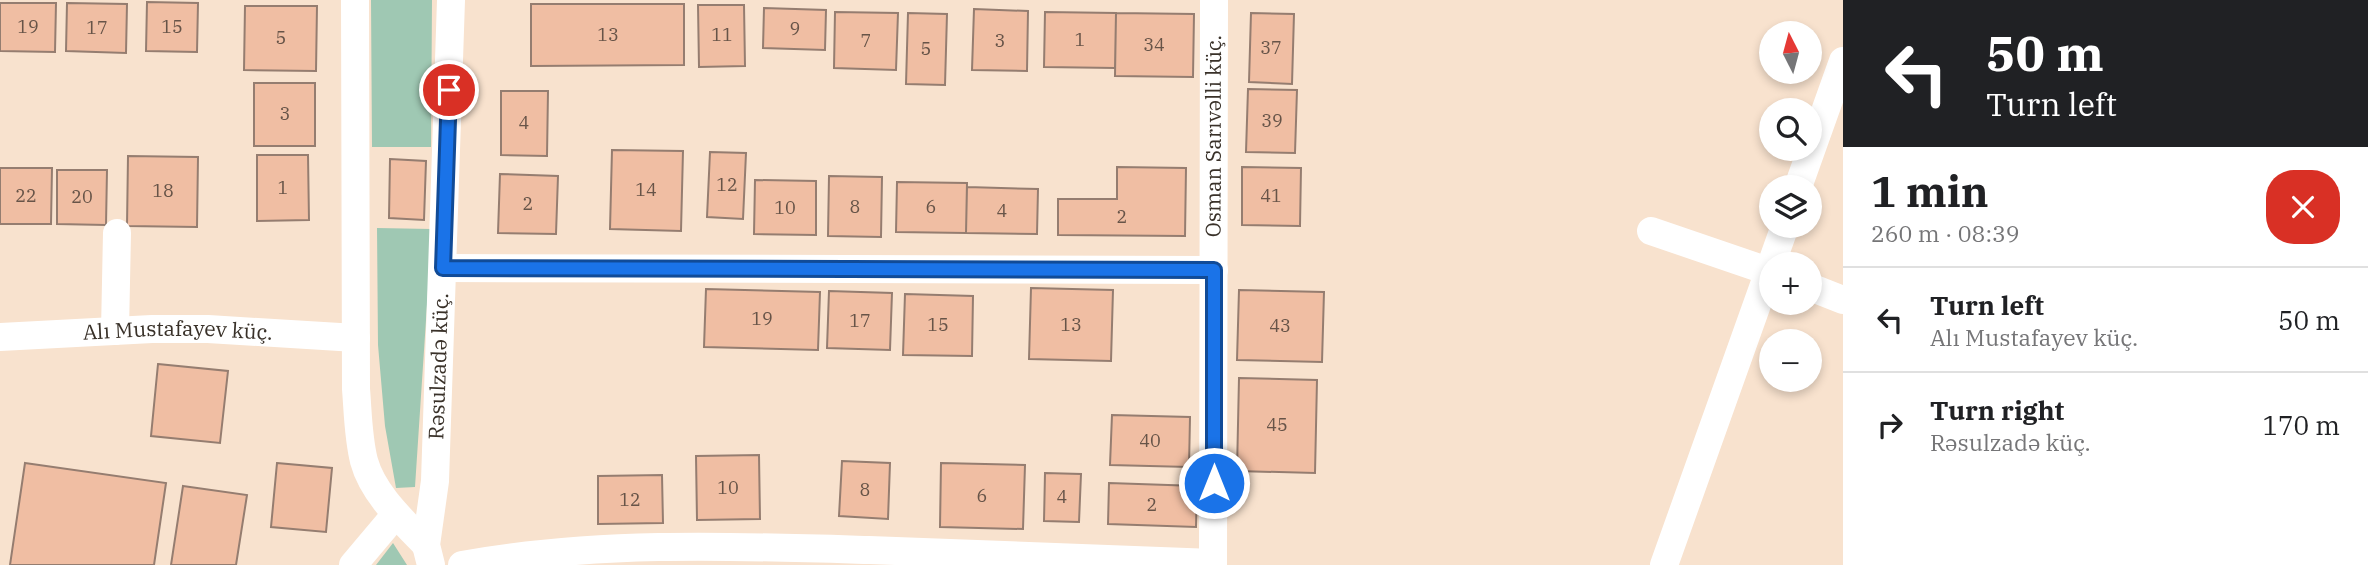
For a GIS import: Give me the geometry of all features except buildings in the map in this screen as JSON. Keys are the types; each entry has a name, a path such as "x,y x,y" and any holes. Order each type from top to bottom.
{"street":[{"path":"355,0 358,416 365,463 375,486 429,555"},
{"name":"Rəsulzadə küç.","path":"429,555 435,481 451,0"},
{"name":"Osman Sarıvəlli küç.","path":"1213,564 1214,0"},
{"path":"1802,175 1843,61"},
{"path":"1651,231 1759,268"},
{"path":"115,331 117,233"},
{"path":"443,268 1214,270"},
{"path":"1822,291 1843,299"},
{"path":"1664,565 1759,302"},
{"name":"Alı Mustafayev küç.","path":"0,337 208,329 356,338"},
{"path":"353,565 396,514"},
{"path":"462,565 509,557 659,547 772,547 991,560 1213,564"}],"green space":[{"path":"371,0 432,0 431,147 372,147"},
{"path":"377,228 432,229 415,487 396,488 385,426 378,345"},
{"path":"393,543 407,565 376,565"}],"route":[{"path":"449,90 443,268 1214,270 1214,483"}]}
